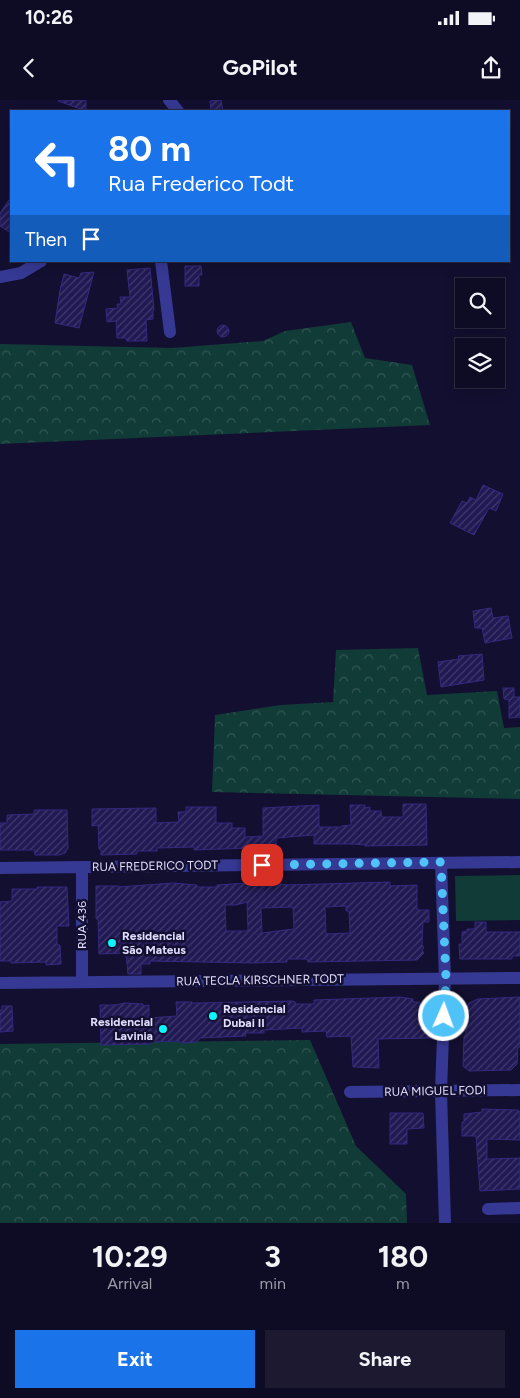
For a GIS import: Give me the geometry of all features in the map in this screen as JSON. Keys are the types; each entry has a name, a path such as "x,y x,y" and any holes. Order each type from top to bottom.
{"street":[{"path":"169,100 177,110"},
{"path":"0,277 21,272 39,262"},
{"path":"161,262 170,332"},
{"path":"441,862 446,979 441,1092 445,1223"},
{"name":"RUA FREDERICO TODT","path":"0,868 520,862"},
{"name":"RUA 436","path":"82,867 82,982"},
{"name":"RUA TECLA KIRSCHNER TODT","path":"0,983 520,978"},
{"name":"RUA MIGUEL FODI","path":"350,1092 520,1090"},
{"path":"488,1209 520,1208"}],"green space":[{"path":"351,322 365,358 412,365 430,425 0,444 0,344 172,348 263,341 285,331"},
{"path":"418,648 427,695 497,691 504,728 520,727 520,799 212,792 215,715 281,705 333,702 336,650"},
{"path":"520,875 520,920 456,921 455,876"},
{"path":"310,1040 356,1146 406,1194 407,1223 0,1223 0,1044"}],"building":[{"path":"86,100 86,110 83,110 58,101"},
{"path":"221,100 223,110 211,110 210,101"},
{"path":"10,198 10,232 0,226 0,213"},
{"path":"185,266 201,266 202,275 199,275 199,286 185,286"},
{"path":"150,268 154,310 153,319 146,320 147,341 127,341 126,338 117,338 116,321 107,322 106,309 118,308 117,304 121,304 120,297 130,297 127,270"},
{"path":"94,272 79,328 55,323 64,274 79,278 81,273"},
{"path":"221,325 225,325 229,331 225,337 221,337 217,333 217,329"},
{"path":"483,485 503,494 496,511 489,508 474,535 450,523 462,501 467,503 470,497 476,500"},
{"path":"491,608 493,618 508,616 512,638 485,643 482,628 475,628 473,611"},
{"path":"482,654 484,680 441,687 438,662 459,659 458,656"},
{"path":"503,688 514,688 514,697 520,697 520,717 509,718 509,700 504,699"},
{"path":"403,804 426,804 427,845 365,846 354,844 314,844 314,835 276,838 276,847 194,850 194,847 157,848 157,851 137,851 137,854 101,855 98,825 92,826 92,809 156,808 156,823 179,822 178,812 186,812 186,807 216,807 216,823 232,823 232,828 245,828 245,837 263,836 263,808 319,805 319,827 341,827 351,825 350,805 365,805 365,808 370,807 370,811 381,811 382,817 403,817"},
{"path":"34,810 67,810 68,848 65,853 60,855 35,855 34,850 0,850 0,823 7,823 7,815 34,814"},
{"path":"390,882 390,886 417,885 417,910 429,910 429,922 423,922 422,945 424,947 422,950 424,953 417,960 308,962 307,959 287,959 287,962 252,963 150,961 150,964 141,964 141,974 128,974 126,953 99,954 96,886 119,887 173,883 197,885 197,887 217,887 217,885 247,883 286,885","holes":["247,902 248,931 226,931 225,905","346,906 346,911 349,911 350,933 326,934 325,907","293,907 294,929 262,933 261,908"]},
{"path":"37,887 67,887 69,926 57,926 57,945 60,945 61,964 46,965 46,962 11,963 11,961 0,961 0,902 12,901 12,889 37,889"},
{"path":"475,922 486,922 486,932 520,932 520,956 512,956 512,959 460,959 459,944 462,944 462,932 467,931 467,929 475,929"},
{"path":"400,997 413,999 413,1002 420,1002 420,1006 423,1005 423,1025 431,1025 431,1038 378,1039 379,1068 353,1067 351,1036 327,1037 326,1031 302,1032 302,1028 264,1030 264,1033 245,1033 246,1036 200,1038 197,1042 179,1043 179,1041 151,1042 151,1044 101,1045 100,1005 125,1003 149,1005 149,1018 177,1016 176,1002 292,1001 296,1004 314,1004 314,1000"},
{"path":"520,997 520,1047 518,1047 517,1064 511,1070 469,1071 463,1066 464,1037 466,1034 465,1011 469,1003 478,999"},
{"path":"2,1006 12,1006 13,1031 0,1032 0,1010 2,1010"},
{"path":"482,1109 518,1110 520,1112 520,1140 487,1139 487,1159 520,1158 520,1189 480,1191 476,1136 462,1136 462,1122 464,1122 464,1114 482,1112"},
{"path":"390,1113 423,1113 424,1128 407,1129 407,1144 390,1144"}],"place":[{"name":"Residencial São Mateus","path":"112,943"},
{"name":"Residencial Dubai II","path":"213,1016"},
{"name":"Residencial Lavinia","path":"163,1029"}],"route":[{"path":"262,865 441,862 446,979 444,1016"}]}
